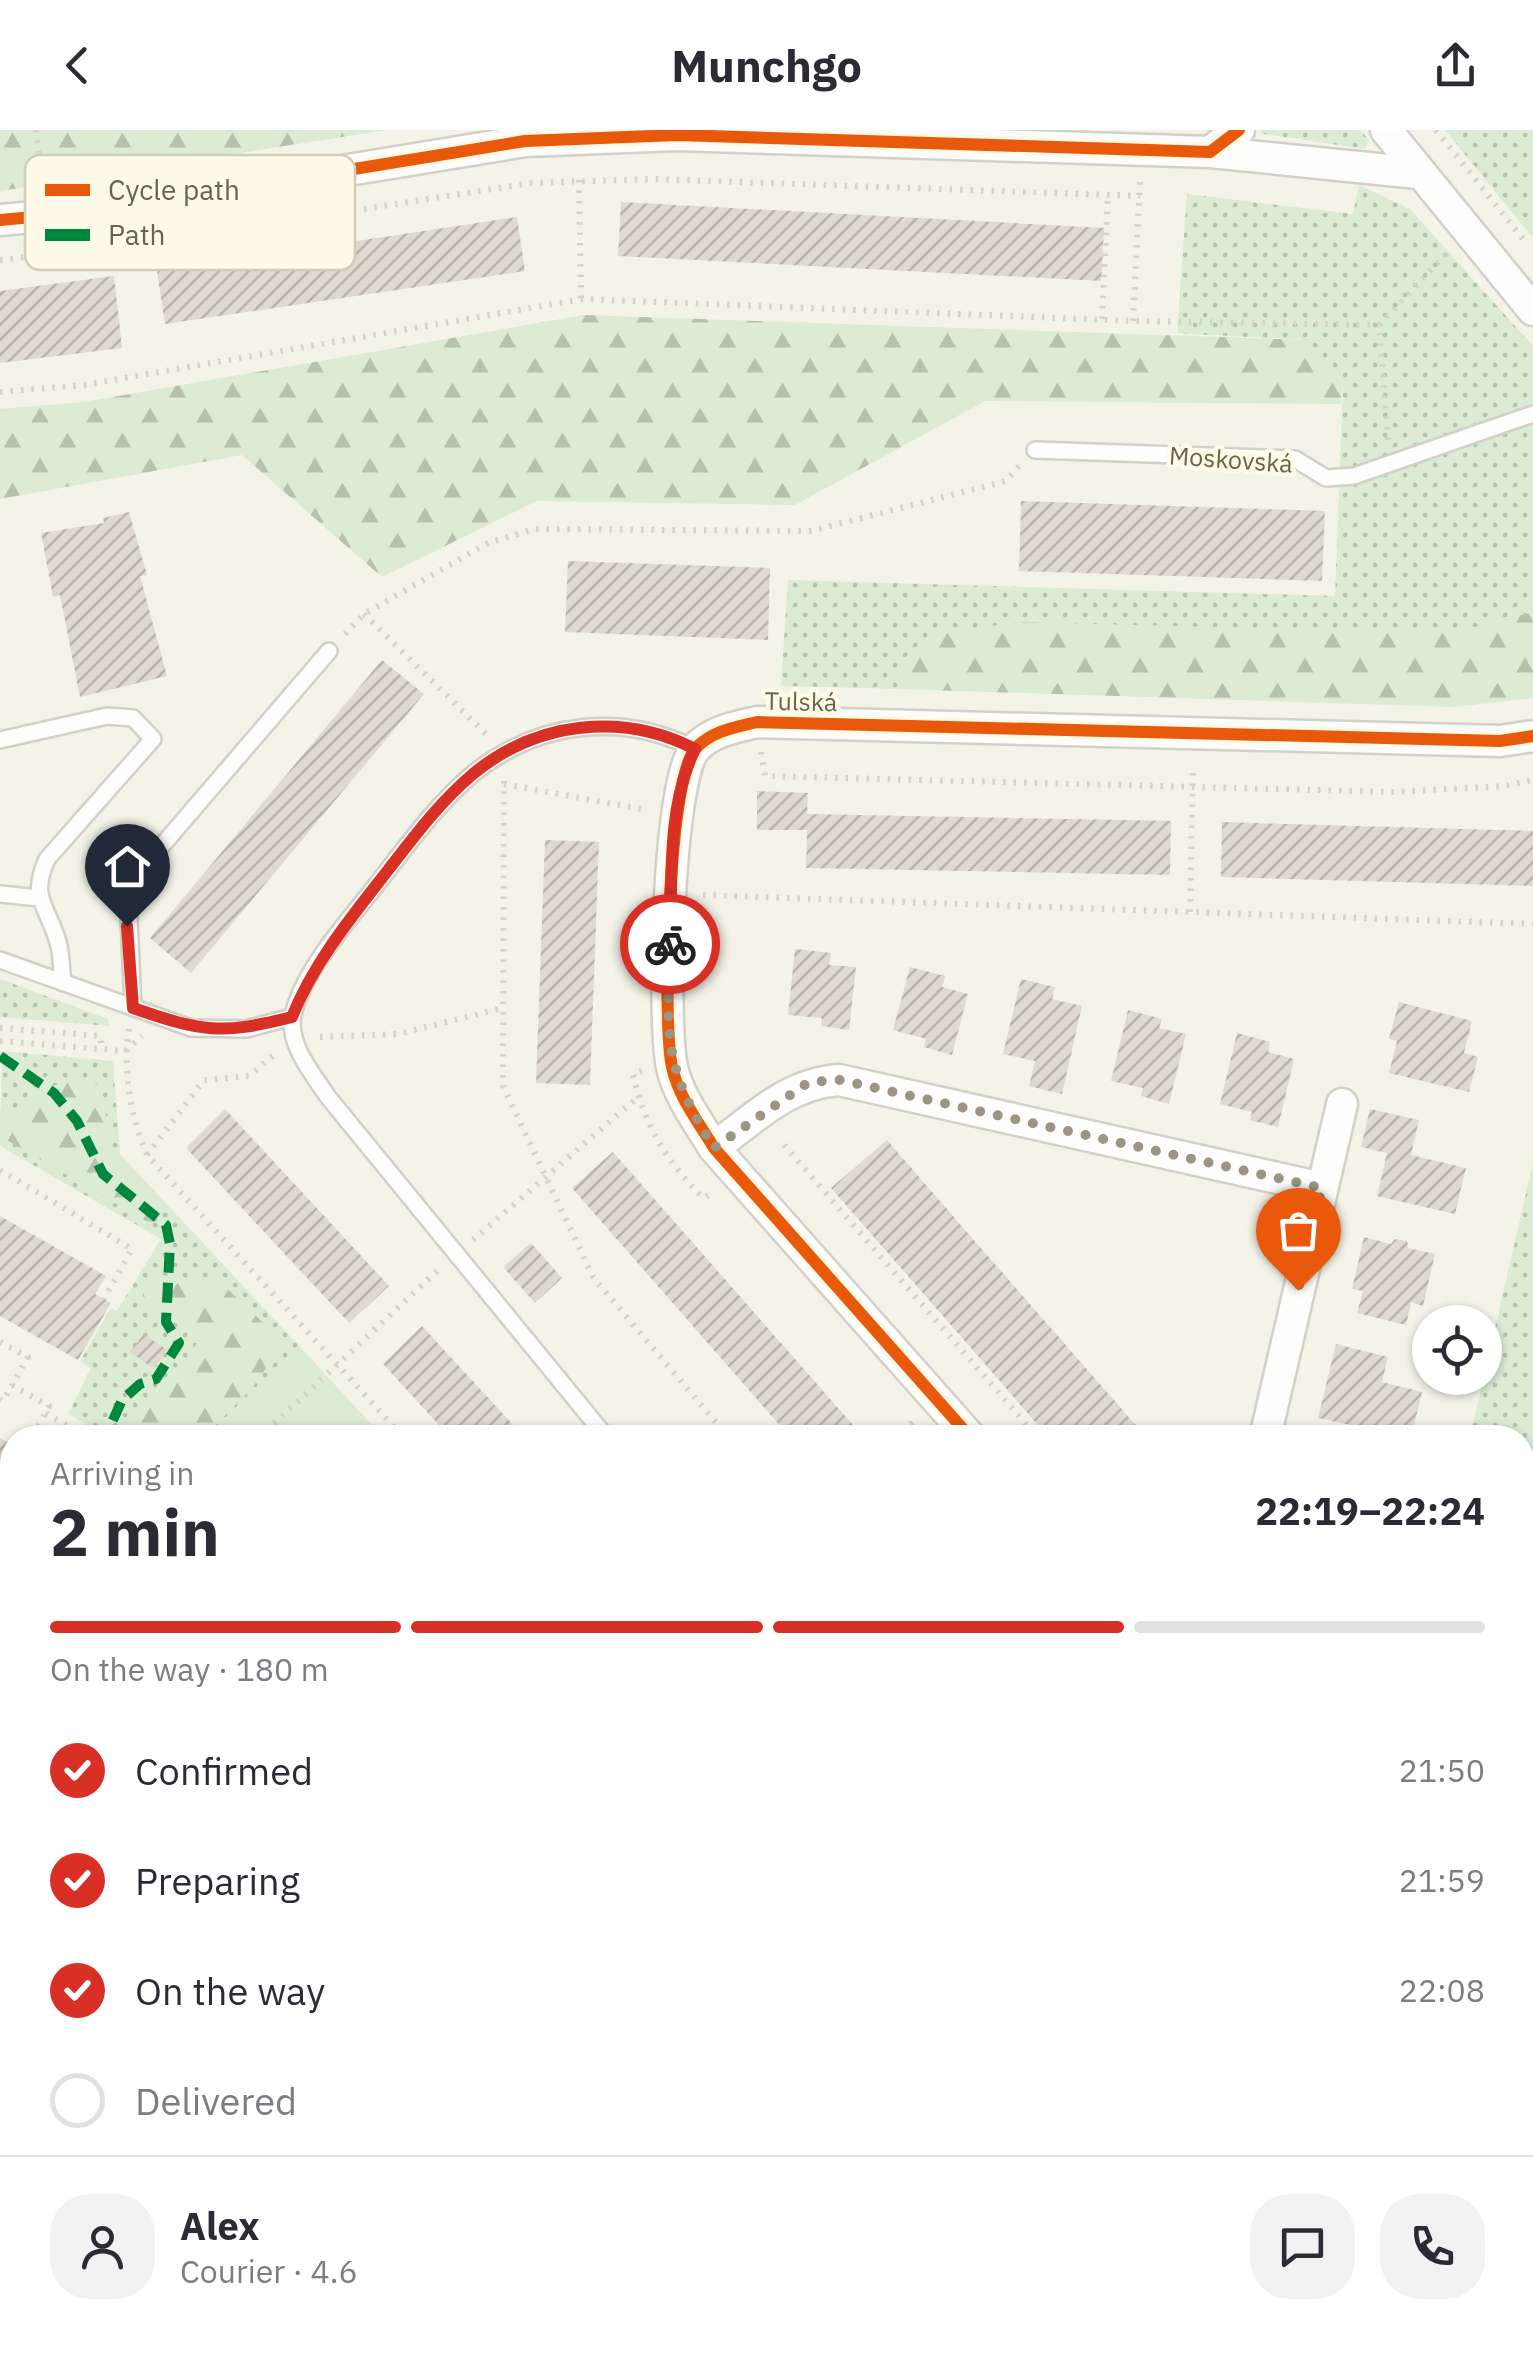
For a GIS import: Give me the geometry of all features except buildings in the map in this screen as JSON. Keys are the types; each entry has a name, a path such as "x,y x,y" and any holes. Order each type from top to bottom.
{"street":[{"path":"1210,152 1240,130"},
{"path":"1386,130 1533,310"},
{"path":"355,167 460,150 677,135 1210,152 1418,173"},
{"path":"0,220 25,218"},
{"name":"Tulská","path":"695,749 720,731 757,722 1270,737 1500,741 1533,736"},
{"path":"695,749 682,775 676,816 667,1016 672,1068 688,1107 714,1148 959,1425"},
{"path":"714,1148 809,1082 840,1080 1322,1188"},
{"path":"1267,1425 1342,1104"}],"lane":[{"name":"Moskovská","path":"1035,450 1295,459 1326,478 1354,476 1533,414"},
{"path":"133,1008 128,896 141,870 329,652"},
{"path":"0,740 106,716 134,718 153,740 48,859 38,880 39,898 59,944 63,983"},
{"path":"596,1425 328,1097 296,1044 292,1017 322,960 401,853 476,771 532,742 599,725 636,726 695,749"},
{"path":"0,894 39,898"},
{"path":"0,960 191,1028 219,1032 292,1017"}],"path":[{"path":"36,130 39,155"},
{"path":"1436,130 1533,252"},
{"path":"578,139 581,299"},
{"path":"1132,321 1142,149"},
{"path":"355,211 530,184 653,178 1140,196"},
{"path":"1102,319 1108,194"},
{"path":"0,392 84,385 581,299 1132,321 1379,325 1453,247"},
{"path":"0,260 25,257"},
{"path":"1379,325 1390,466"},
{"path":"329,652 364,614 488,544 534,528 811,530 1006,481 1035,450"},
{"path":"364,614 506,754 503,1086 593,1277 718,1425"},
{"path":"757,722 765,776 1393,792 1485,788 1533,780"},
{"path":"504,784 676,816"},
{"path":"1190,912 1192,794"},
{"path":"672,893 1533,924"},
{"path":"133,1008 125,1051 138,1135 146,1155 392,1425"},
{"path":"318,1037 398,1034 503,1008"},
{"path":"0,1028 100,1036 102,1049"},
{"path":"0,1041 125,1051"},
{"path":"146,1155 204,1080 249,1076 278,1051"},
{"path":"576,1150 638,1097"},
{"path":"784,1144 994,1381 1028,1425"},
{"path":"0,1170 132,1249 104,1299"},
{"path":"0,1342 28,1357 3,1400 0,1399"},
{"path":"272,1425 335,1364"},
{"path":"12,1386 50,1406 39,1425"},
{"path":"46,1413 65,1425"},
{"path":"910,1425 920,1415"}],"green space":[{"path":"0,130 386,130 228,155 25,155 25,187 0,191"},
{"path":"1360,130 1369,140 1365,149 1258,133"},
{"path":"1445,130 1533,130 1533,238"},
{"path":"1359,185 1410,209 1533,346 1533,612 1467,629 1325,630 904,658 897,689 781,686 788,580 1335,596 1343,382 1305,340 1177,333 1187,194 1353,214"},
{"path":"584,315 1305,340 1343,382 1341,404 985,401 795,505 537,501 382,577 242,455 0,499 0,409 84,402"},
{"path":"1533,612 1533,698 1455,707 897,689 904,658 938,632 1024,622 1325,630 1467,629"},
{"path":"0,979 108,1019 109,1026 0,1017"},
{"path":"2,1051 113,1061 120,1154 302,1349 231,1425 86,1425 68,1414 91,1368 80,1361 111,1308 117,1311 161,1239 0,1146"},
{"path":"93,1082 102,1087 111,1150 161,1208 161,1216 155,1222 146,1221 0,1136 0,1110 22,1108 36,1093 53,1086"},
{"path":"1533,1163 1533,1425 1473,1425 1480,1395 1502,1395 1500,1305"},
{"path":"163,1275 182,1281 214,1276 276,1335 278,1351 252,1388 216,1425 130,1425 150,1397 169,1387 199,1340 187,1319 149,1307 141,1288"},
{"path":"302,1349 372,1425 231,1425"}],"marked path":[{"path":"0,1056 54,1093 77,1121 103,1174 166,1225 170,1244 166,1322 179,1343 156,1379 140,1384 122,1400 111,1425"}],"cycle path":[{"path":"355,169 525,141 677,135 1210,152 1239,130"},
{"path":"0,220 25,218"},
{"path":"959,1425 714,1148 679,1088 669,1041 670,902 679,805 695,749 716,734 757,722 1500,741 1533,736"}],"way so far":[{"path":"670,944 667,1016 672,1068 688,1107 714,1148 786,1094 809,1082 840,1080 1322,1188 1298,1290"}],"route":[{"path":"127,926 133,1008 191,1028 219,1032 292,1017 322,960 353,915 450,795 476,771 532,742 566,731 599,725 636,726 663,733 695,749 682,775 676,816 670,944"}]}
